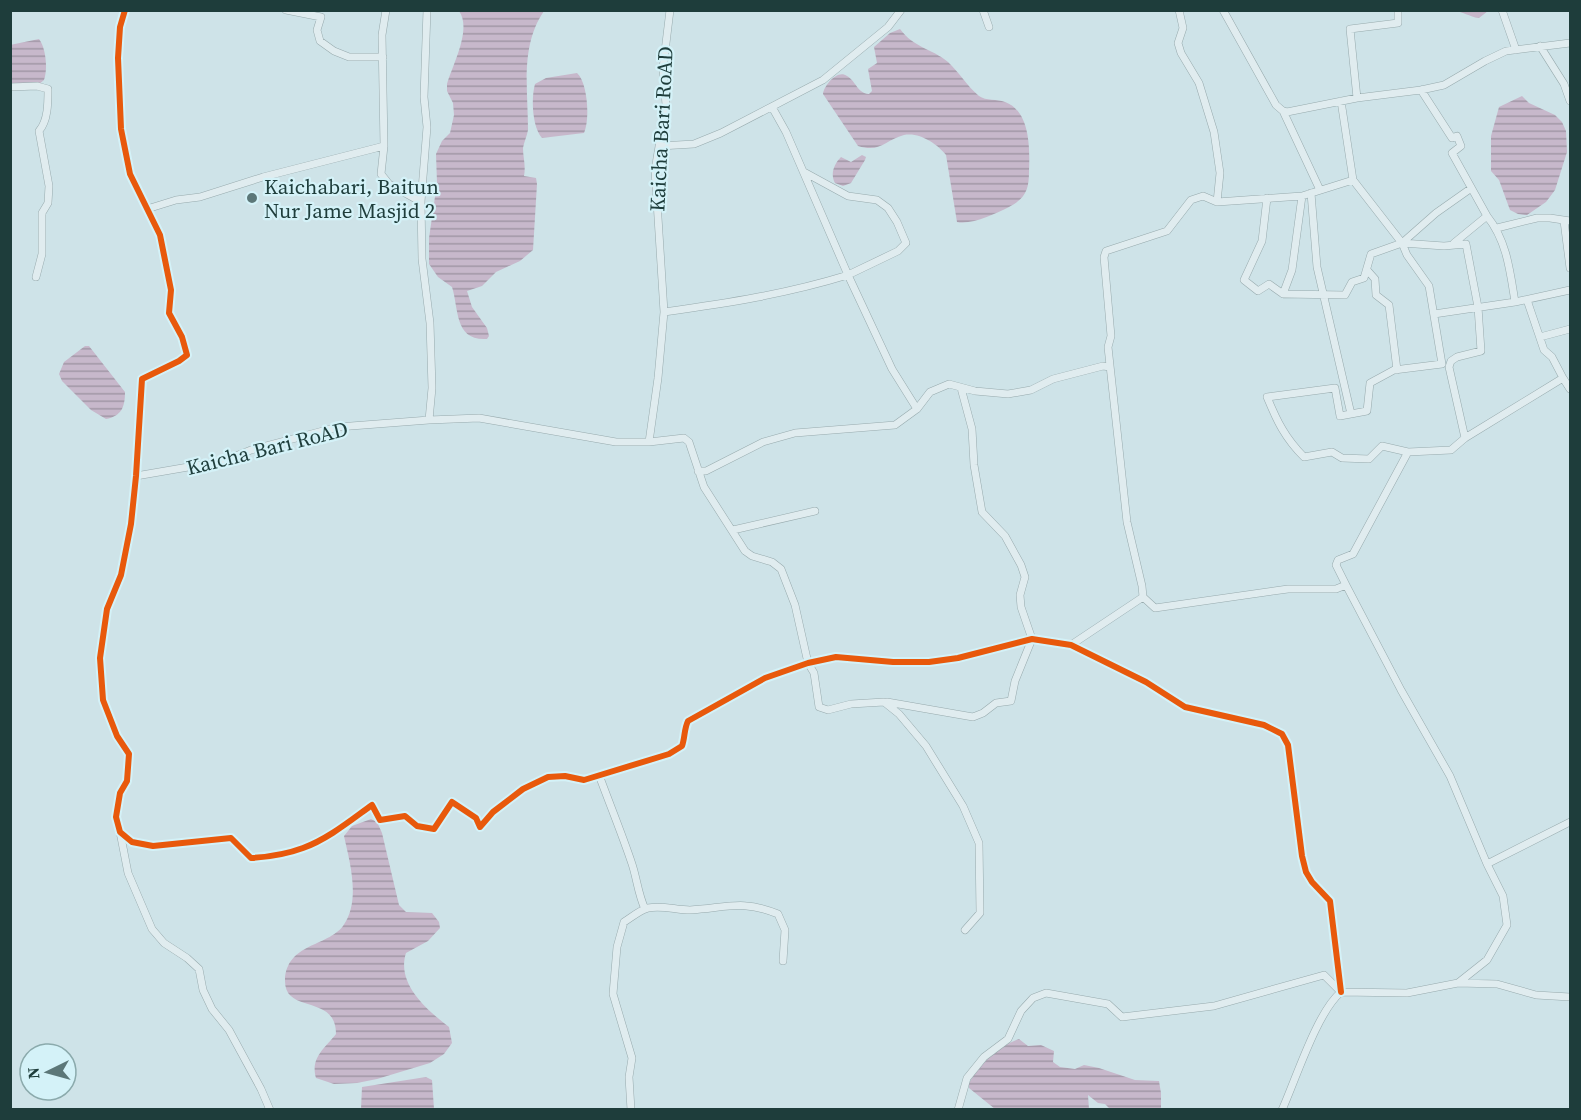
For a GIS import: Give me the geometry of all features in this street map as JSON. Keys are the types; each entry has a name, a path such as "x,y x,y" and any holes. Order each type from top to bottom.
{"street":[{"path":"286,10 321,17 317,30 320,41 334,51 348,57 383,57"},
{"path":"386,10 382,35 384,147 381,174 389,183 421,202"},
{"path":"427,10 424,97 427,127 421,202 422,259 430,334 432,388 429,420"},
{"name":"Kaicha Bari RoAD","path":"136,476 223,461 251,450 338,427 429,420 480,418 616,441 649,442 664,312 655,170 666,105 663,69 670,10"},
{"path":"983,10 989,27"},
{"path":"1179,10 1183,28 1178,43 1198,83 1214,132 1220,173 1217,202"},
{"path":"1223,10 1276,105 1282,111 1320,190"},
{"path":"1357,98 1350,29 1398,23 1398,10"},
{"path":"1502,10 1516,50"},
{"path":"126,11 120,27 118,58 122,129 130,174 160,235 171,290 169,313 182,337 187,355 142,379 131,524 121,575 108,609 100,658 103,700 117,736 129,754 127,782 120,793 116,817 128,873 152,929 164,943 199,969 203,990 212,1009 234,1040 270,1110"},
{"path":"660,146 694,144 721,133 823,80 888,27 898,12"},
{"path":"1282,111 1444,85 1506,51 1570,43"},
{"path":"1540,46 1564,84 1570,101"},
{"path":"10,87 37,86 48,89 48,105 42,129 39,131 49,186 48,203 42,213 42,254 36,277"},
{"path":"1421,90 1452,138 1457,136 1461,146 1452,153 1470,189 1497,228 1506,252 1515,302"},
{"path":"1341,101 1353,180 1402,243 1407,255 1429,286 1465,438"},
{"path":"772,107 786,132 892,369 917,409"},
{"path":"147,209 176,200 200,197 263,177 384,147"},
{"path":"664,312 739,302 801,290 848,275 898,251 906,243 888,208 878,200 848,196 804,172"},
{"path":"1346,585 1336,589 1288,589 1155,608 1143,597 1127,522 1108,347 1111,336 1104,257 1106,251 1167,231 1191,200 1203,196 1217,202 1302,196 1353,180"},
{"path":"1267,198 1262,241 1244,280 1258,291 1269,284 1283,294 1325,296 1345,295 1352,282 1364,278 1371,254 1402,243 1436,213 1470,189"},
{"path":"1311,192 1317,267 1352,414"},
{"path":"1283,294 1292,270 1302,196"},
{"path":"1453,244 1487,216"},
{"path":"1497,228 1537,218 1567,221 1570,268"},
{"path":"1402,243 1444,246 1466,243 1478,307 1481,351 1457,357 1446,365 1396,370 1370,383 1367,411 1340,416 1335,388 1267,397 1289,442 1304,457 1332,452 1342,458 1369,459 1382,446 1408,452 1451,450 1465,438 1563,378"},
{"path":"1367,270 1375,279 1376,295 1389,306 1396,370"},
{"path":"1434,314 1527,300 1570,290"},
{"path":"1527,300 1544,350 1552,357 1570,389"},
{"path":"1540,338 1570,329"},
{"path":"698,471 706,471 763,442 795,433 895,425 917,409 930,392 949,384 961,388 1008,394 1031,390 1053,379 1103,366 1110,367"},
{"path":"649,442 684,438 689,441 704,487 745,550 752,556 772,562 781,569 795,605 808,663 814,673 819,706 828,710 851,704 884,702 973,717 996,703 1011,701 1015,681 1032,639 1021,607 1020,595 1025,576 1021,565 1005,536 982,512 974,465 972,429 961,388"},
{"path":"1408,452 1353,554 1338,560 1336,565 1401,690 1450,776 1503,896 1507,925 1487,960 1458,983"},
{"path":"733,530 815,511"},
{"path":"1071,645 1143,597"},
{"path":"120,832 132,842 153,846 231,838 251,858 267,857 303,848 334,831 372,805 380,820 405,816 417,826 434,829 452,802 476,818 480,827 493,812 523,789 548,777 565,776 584,780 669,754 682,746 686,736 684,727 688,721 765,678 808,663 836,657 893,662 929,662 1032,639 1071,645 1146,682 1185,707 1264,725 1282,734 1288,745 1306,872 1330,901 1341,992"},
{"path":"884,702 899,714 926,746 963,806 979,843 980,913 964,930"},
{"path":"599,775 624,841 638,893 645,909"},
{"path":"1487,864 1570,822"},
{"path":"631,1110 629,1077 632,1058 613,994 617,947 624,922 645,909 656,907 689,910 737,904 760,907 778,914 785,930 783,961"},
{"path":"958,1110 968,1078 984,1057 1008,1038 1021,1011 1033,998 1046,993 1108,1004 1122,1017 1214,1006 1324,975 1341,992"},
{"path":"1282,1110 1317,1029 1333,999 1341,992 1407,993 1458,983 1497,984 1536,995 1570,997"}],"shaded area":[{"path":"459,11 544,11 536,24 528,53 528,130 523,148 524,176 536,178 537,184 533,250 520,261 496,272 482,286 467,291 472,307 487,328 489,336 487,339 476,338 463,329 457,314 452,287 438,277 429,264 429,238 437,183 436,154 442,141 450,133 454,115 447,84 462,37 462,18"},
{"path":"1453,11 1488,11 1479,18"},
{"path":"900,29 911,40 948,62 979,96 1005,102 1019,113 1027,131 1029,177 1023,196 1015,204 983,218 963,223 957,222 946,155 942,151 933,143 916,135 904,135 878,147 858,146 823,94 832,79 843,74 850,78 859,89 869,94 872,91 868,69 877,63 874,47 890,33"},
{"path":"39,39 46,59 44,80 38,85 11,84 10,45"},
{"path":"577,73 586,93 587,120 584,133 542,138 536,127 533,112 535,84 546,78"},
{"path":"1522,96 1529,103 1555,115 1562,122 1566,131 1567,152 1555,190 1546,202 1527,215 1510,210 1499,180 1491,171 1491,136 1499,107"},
{"path":"862,155 866,157 865,160 851,183 843,186 835,183 834,169 841,157 851,162"},
{"path":"85,346 89,346 125,392 121,410 111,418 106,419 91,410 62,381 59,374 64,362"},
{"path":"371,819 377,822 382,833 399,905 406,912 432,913 439,922 440,928 428,941 406,953 405,975 409,986 423,1004 449,1027 452,1043 444,1054 430,1063 377,1079 334,1084 316,1078 315,1065 320,1054 336,1034 334,1021 320,1008 293,997 287,991 285,980 287,968 300,952 336,933 343,926 352,905 353,894 344,836 352,826"},
{"path":"1019,1039 1028,1046 1041,1045 1054,1051 1053,1062 1060,1067 1075,1069 1084,1065 1135,1080 1159,1081 1161,1110 1110,1109 1088,1095 1089,1109 995,1109 969,1088 969,1083 990,1057"},
{"path":"426,1077 432,1080 434,1109 361,1109 362,1087"}],"cycle path":[{"path":"125,10 120,27 118,58 121,129 130,174 160,235 171,290 169,313 182,337 187,355 142,379 131,524 121,575 107,609 100,658 103,700 117,736 129,754 127,781 120,793 116,817 120,832 132,842 153,846 231,838 251,858 271,856 291,852 321,840 372,805 380,820 405,816 417,826 434,829 452,802 476,818 480,827 493,812 523,789 548,777 565,776 584,780 669,754 682,746 688,721 765,678 808,663 836,657 893,662 929,662 958,658 1032,639 1071,645 1146,682 1185,707 1264,725 1282,734 1288,745 1306,872 1330,901 1341,992"}],"place":[{"name":"Kaichabari, Baitun Nur Jame Masjid 2","path":"252,198"}]}
